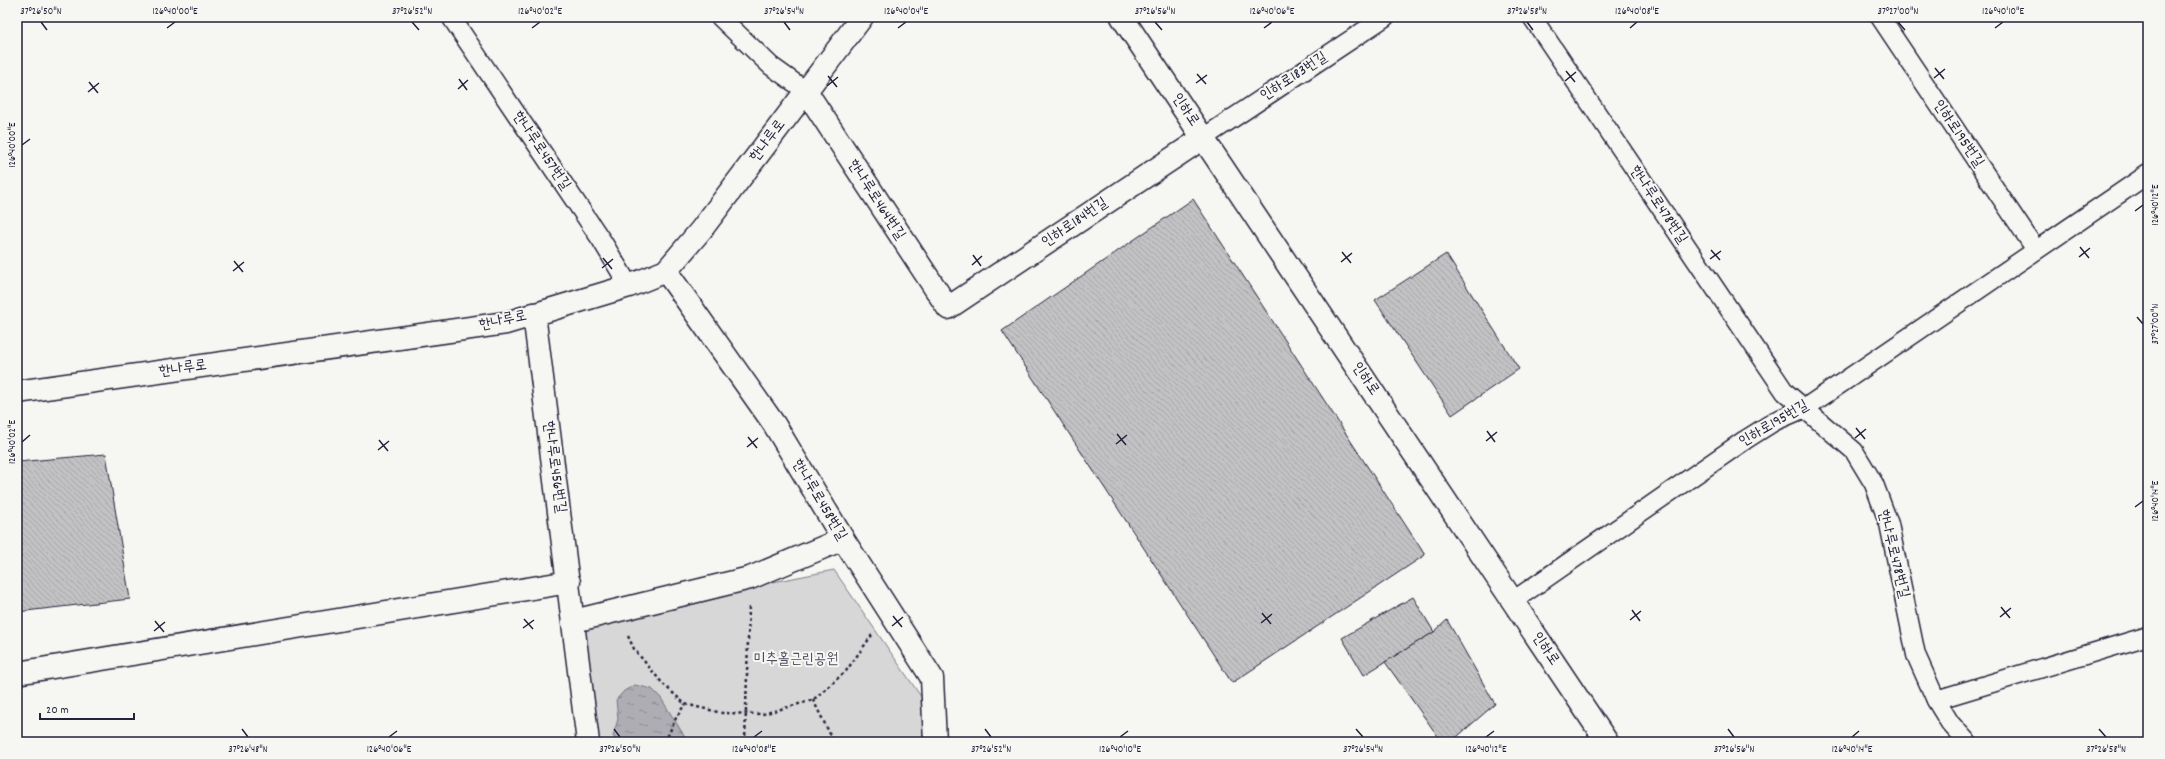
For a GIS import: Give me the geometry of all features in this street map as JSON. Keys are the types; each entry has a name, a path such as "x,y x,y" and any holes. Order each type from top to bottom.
{"street":[{"name":"한나루로","path":"17,392 506,322 629,286 666,271 701,230 862,17"},
{"name":"인하로","path":"1122,17 1607,742"},
{"name":"한나루로464번길","path":"806,91 948,308"},
{"name":"인하로184번길","path":"948,308 1203,138"},
{"name":"한나루로458번길","path":"666,271 774,424 843,539 932,678 935,742"},
{"name":"한나루로456번길","path":"534,314 570,582 588,742"},
{"path":"574,621 700,588 750,578 843,539"},
{"path":"17,673 570,582"}],"lane":[{"name":"한나루로457번길","path":"450,17 602,241 629,286"},
{"path":"720,17 771,66 806,91"},
{"name":"인하로183번길","path":"1203,138 1385,17"},
{"name":"한나루로478번길","path":"1532,17 1785,392 1854,451 1874,484 1889,524 1916,654 1936,700 1950,723 1967,742"},
{"name":"인하로195번길","path":"1880,17 2036,250"},
{"name":"인하로195번길","path":"1513,601 1745,440 1775,421 1805,408 2148,174"},
{"path":"1936,700 2148,636"}],"path":[{"path":"745,742 750,578"},
{"path":"615,610 634,649 663,684 685,704 722,713 763,714 813,700 846,671 876,630"},
{"path":"813,700 834,742"},
{"path":"665,742 676,718 685,704"}],"green space":[{"name":"미추홀근린공원","path":"834,570 922,698 923,742 588,742 574,621"}],"water":[{"path":"635,685 652,689 661,698 688,742 617,742 613,736 618,719 616,700 624,691"}],"building":[{"path":"1193,199 1425,555 1232,683 1002,331"},
{"path":"1446,254 1519,369 1452,415 1375,300"},
{"path":"106,454 130,599 17,612 17,462"},
{"path":"1413,597 1434,632 1364,675 1342,638"},
{"path":"1447,620 1495,704 1451,742 1442,742 1385,662 1434,632"}]}
